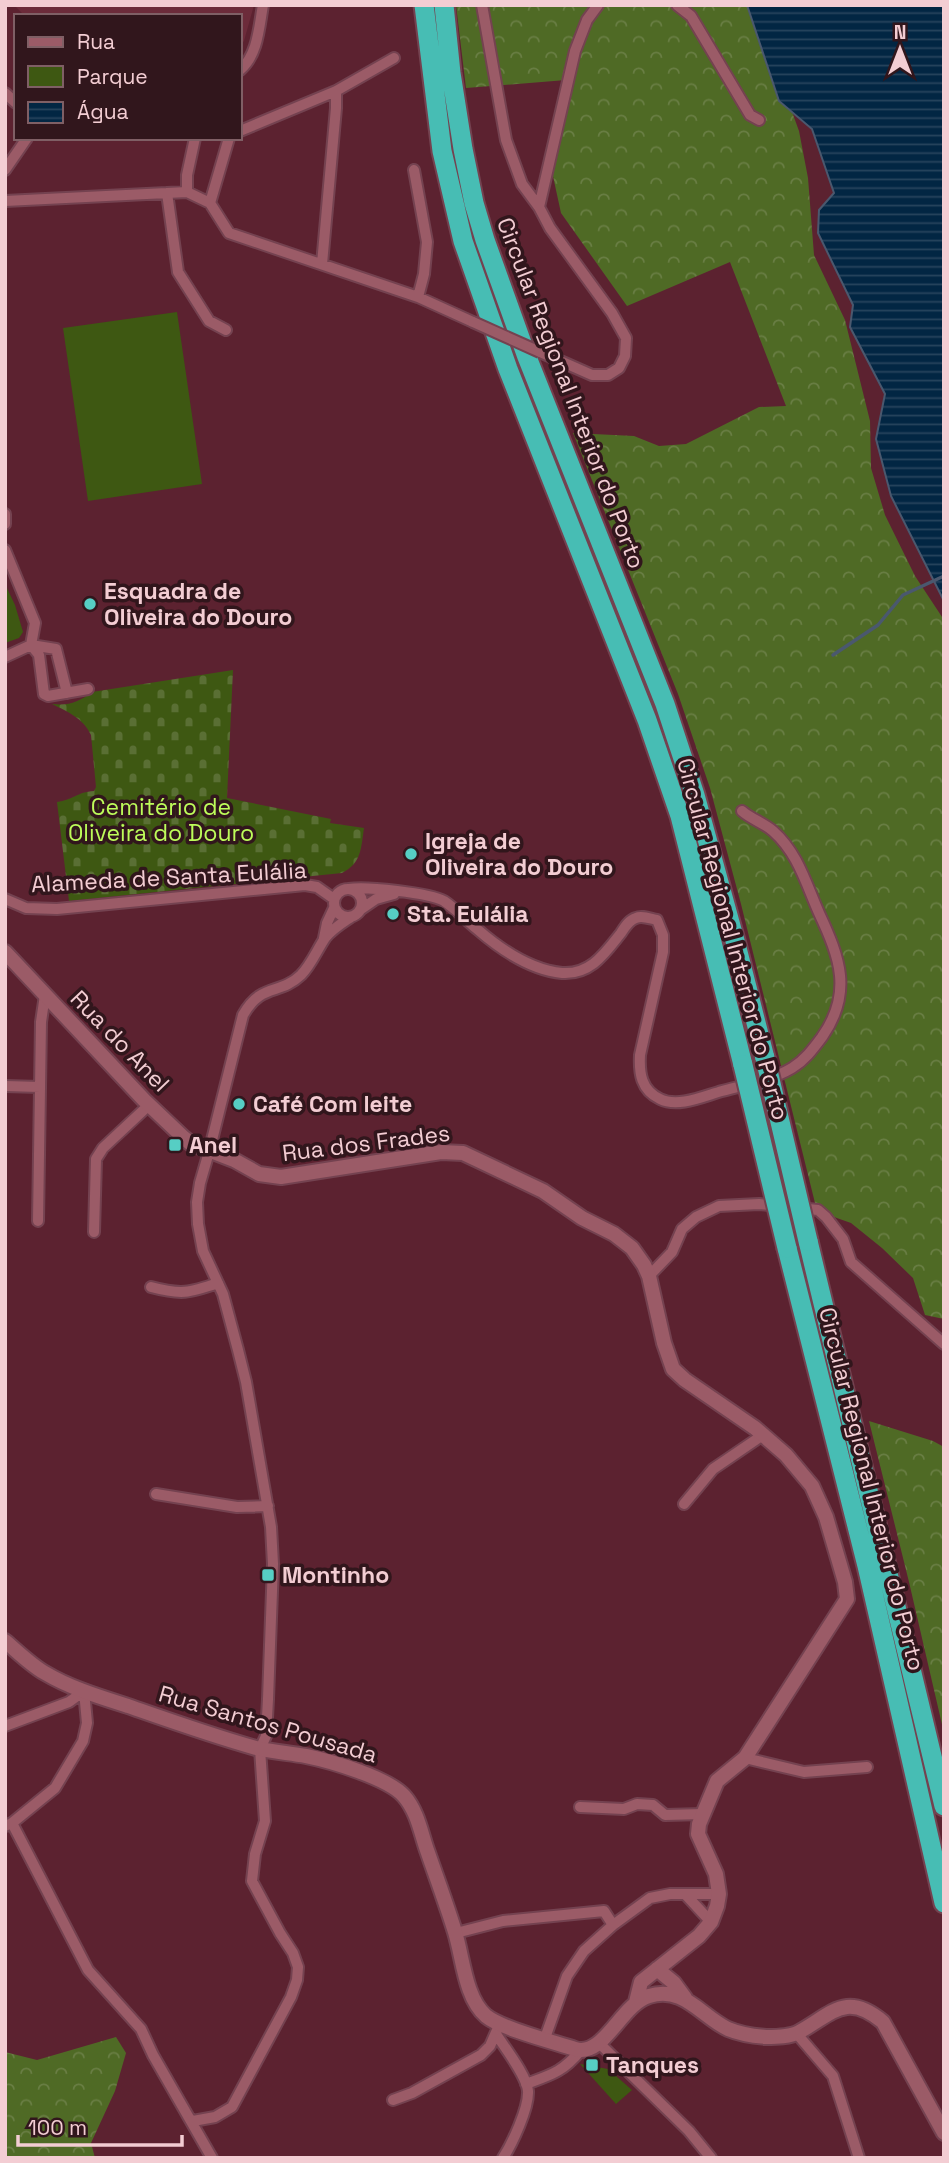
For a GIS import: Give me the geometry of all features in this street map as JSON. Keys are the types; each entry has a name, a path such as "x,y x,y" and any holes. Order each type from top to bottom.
{"highway":[{"name":"Circular Regional Interior do Porto","path":"424,5 442,152 463,241 508,369 648,720 680,816 867,1566 944,1903"},
{"name":"Circular Regional Interior do Porto","path":"444,5 463,149 481,228 527,357 665,704 695,795 765,1058 944,1806"}],"street":[{"path":"242,68 248,63 254,49 263,5"},
{"path":"5,201 187,192 210,203 229,233 418,297 592,375 608,375 619,368 625,356 626,338 522,184 506,140 482,5"},
{"path":"539,206 575,51 587,20 598,5"},
{"path":"677,5 691,16 750,115 759,120"},
{"path":"242,130 336,92 394,58"},
{"path":"322,264 337,108 336,92"},
{"path":"5,170 26,140"},
{"path":"187,192 187,175 195,140"},
{"path":"210,203 228,140"},
{"path":"414,170 427,242 424,274 418,297"},
{"path":"167,193 178,272 209,321 226,330"},
{"path":"5,514 5,524"},
{"path":"5,550 35,623 31,645 39,655 44,694 48,696 88,690"},
{"path":"5,657 31,645 56,649 67,693"},
{"path":"323,941 340,891 364,888 434,897 445,902 497,944 530,965 563,973 584,971 602,957 627,924 635,918 657,920 663,935 663,952 640,1055 640,1077 649,1091 658,1098 677,1102 781,1074 794,1067 814,1048 826,1031 841,996 842,984 837,955 802,871 788,846 771,829 742,811"},
{"name":"Alameda de Santa Eulália","path":"5,899 26,908 57,909 305,885 317,887 334,903"},
{"path":"334,903 340,915 355,913 362,906 360,896 349,889"},
{"path":"192,2121 215,2117 232,2107 290,1997 297,1980 298,1966 252,1881 255,1854 265,1821 260,1749 266,1737 273,1564 271,1527 246,1382 226,1305 203,1251 197,1202 200,1183 243,1015 250,1004 260,995 300,976 323,941 355,913 376,899 400,893"},
{"name":"Rua do Anel","path":"5,952 149,1105 190,1143 209,1152"},
{"path":"38,1220 41,1022 44,995"},
{"path":"5,1087 40,1087"},
{"path":"94,1232 96,1159 103,1148 149,1105"},
{"name":"Rua dos Frades","path":"209,1152 234,1160 259,1174 281,1177 441,1152 463,1153 543,1191 632,1248 649,1276 664,1343 673,1368 685,1380 763,1435 797,1466 819,1498 845,1582 847,1599 745,1758"},
{"path":"649,1276 672,1251 682,1229 696,1217 719,1206 759,1204 818,1210 843,1239 850,1262 944,1344"},
{"path":"151,1287 176,1293 194,1291 218,1283"},
{"path":"684,1504 713,1469 763,1435"},
{"path":"156,1494 237,1507 268,1506"},
{"name":"Rua Santos Pousada","path":"5,1641 44,1673 84,1691 207,1734 260,1749 309,1756 356,1771 383,1782 404,1795 416,1815 456,1933 464,1973 477,2004 498,2029 545,2038 581,2050"},
{"path":"5,1726 69,1702 84,1691"},
{"path":"84,1691 87,1723 83,1741 55,1788 9,1824 88,1970 141,2029 153,2056 212,2158"},
{"path":"636,2002 641,1982 692,1943 711,1922 718,1906 716,1874 698,1834 702,1814 717,1781 745,1758 804,1772 867,1767"},
{"path":"580,1807 624,1810 637,1804 653,1805 665,1815 702,1814"},
{"path":"545,2038 567,1976 584,1951 613,1925 650,1898 670,1894 719,1894"},
{"path":"686,1895 711,1922"},
{"path":"456,1933 503,1921 604,1911 613,1925"},
{"path":"657,1969 674,1983 685,1998 715,2021 741,2034 766,2037 797,2034 834,2010 847,2007 860,2007 873,2013 883,2022 944,2133"},
{"path":"526,2084 560,2071 581,2050 600,2044 636,2002 662,1994 685,1998"},
{"path":"498,2029 528,2091 524,2111 503,2158"},
{"path":"393,2100 412,2093 481,2055 490,2046 498,2029"},
{"path":"797,2034 833,2076 859,2158"},
{"path":"600,2044 689,2131 711,2158"}],"shaded area":[{"path":"14,5 254,5 242,43 242,14 23,14"}],"green space":[{"path":"456,5 753,5 799,131 808,178 814,255 845,320 870,421 871,468 885,515 915,576 944,620 944,1319 925,1315 913,1278 882,1248 851,1223 817,1211 710,788 678,694 573,433 634,436 659,446 686,444 759,407 786,406 730,262 627,306 561,213 551,167 566,80 466,88"},
{"path":"177,312 202,484 88,501 63,328"},
{"path":"5,584 23,632 19,638 5,643"},
{"name":"Cemitério de Oliveira do Douro","path":"233,670 227,798 331,819 330,823 364,828 357,859 342,873 69,901 57,802 94,791 96,787 91,735 88,729 69,713 52,704 74,702 92,692"},
{"path":"869,1421 944,1447 944,1733 909,1582"},
{"path":"116,2037 126,2053 115,2091 91,2143 95,2158 5,2158 5,2052 37,2060"},
{"path":"580,2064 608,2069 632,2090 616,2104"}],"water":[{"path":"747,5 944,5 944,601 891,496 876,439 885,394 850,327 853,305 818,233 819,210 834,193 812,129 779,101"}],"waterway":[{"path":"833,655 878,625 903,595 944,576"}],"place":[{"name":"Esquadra de Oliveira do Douro","path":"90,604"},
{"name":"Igreja de Oliveira do Douro","path":"411,854"},
{"name":"Sta. Eulália","path":"393,914"},
{"name":"Café Com leite","path":"239,1104"},
{"name":"Anel","path":"175,1145"},
{"name":"Montinho","path":"268,1575"},
{"name":"Tanques","path":"592,2065"}]}
